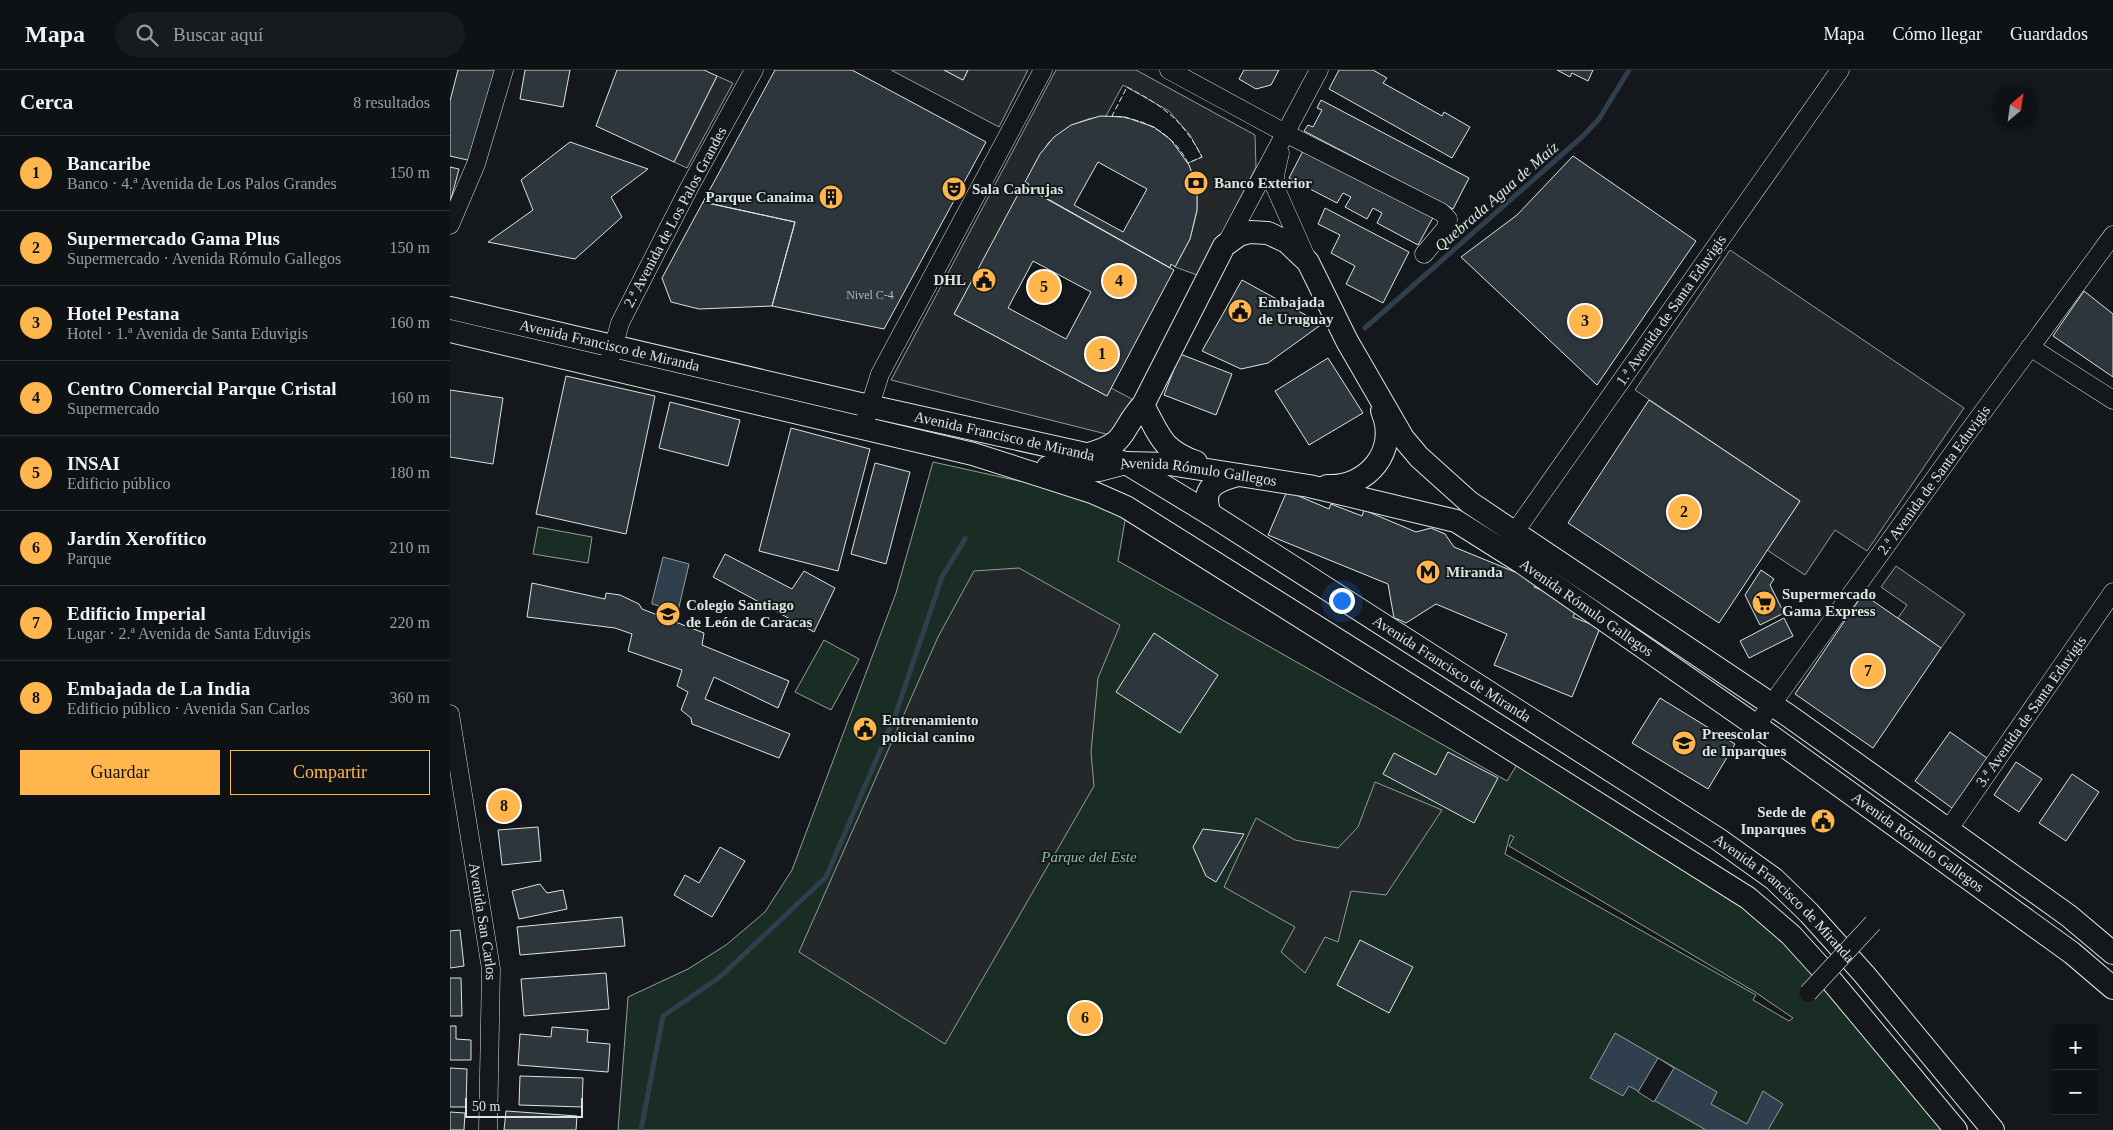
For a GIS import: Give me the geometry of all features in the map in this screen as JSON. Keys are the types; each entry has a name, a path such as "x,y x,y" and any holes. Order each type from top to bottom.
{"main road":[{"name":"Avenida Rómulo Gallegos","path":"1224,246 1239,235 1250,232 1268,233 1287,242 1308,262 1370,383 1403,438 1419,457 1509,541 1756,726 2072,953 2113,988"},
{"path":"1089,454 1107,449 1120,440 1134,415 1143,405 1224,246"},
{"name":"Avenida Francisco de Miranda","path":"450,308 869,406 1126,463 1210,514 1718,839 1774,880 1809,912 1853,961 1992,1130"},
{"name":"Avenida Francisco de Miranda","path":"450,331 973,454 1092,492 1126,507 1748,898 1791,935 1820,967 1956,1130"},
{"path":"1309,486 1340,487 1350,485 1370,471 1382,457 1385,449 1387,429 1385,417 1370,383"},
{"path":"1143,405 1156,434 1174,452 1200,463 1242,475"},
{"name":"Avenida Rómulo Gallegos","path":"973,454 1072,472 1099,470 1126,463 1169,464 1242,475 1309,486 1456,521 1509,541 1772,704 2069,916 2113,953"},
{"path":"1210,514 1206,502 1211,488 1220,480 1242,475"}],"street":[{"path":"450,225 476,164 504,70"},
{"name":"2.ª Avenida de Los Palos Grandes","path":"606,368 620,322 689,188 754,70"},
{"path":"863,428 880,374 1043,70"},
{"path":"1169,70 1268,122 1285,134 1441,212 1448,219 1446,228 1424,254"},
{"path":"1224,246 1319,70"},
{"name":"1.ª Avenida de Santa Eduvigis","path":"1509,541 1840,70"},
{"path":"1285,134 1274,175 1275,187 1308,262"},
{"name":"2.ª Avenida de Santa Eduvigis","path":"1756,726 2030,346 2113,235"},
{"path":"2030,346 2113,400"},
{"name":"3.ª Avenida de Santa Eduvigis","path":"1948,830 2113,592"},
{"name":"Avenida San Carlos","path":"450,714 491,969 488,1130"},
{"path":"1808,993 1873,923"}],"green space":[{"name":"Parque del Este","path":"933,462 1037,485 1126,515 1118,561 1507,781 1518,763 1745,902 1792,945 1946,1130 618,1130 628,997 688,969 726,945 765,912 792,870 896,593","holes":["1510,835 1514,837 1509,846 1755,992 1793,1018 1789,1021 1753,1000 1756,995 1505,854"]},
{"path":"538,527 592,537 588,563 533,554"},
{"path":"824,640 859,659 831,710 795,692"}],"shaded area":[{"path":"891,70 944,70 963,80 968,70 1028,70 999,127"},
{"path":"1056,70 1136,70 1255,135 1256,167 1200,276 1175,267 1190,239 1197,211 1197,187 1188,163 1202,157 1190,135 1169,111 1123,85 1106,116 1088,119 1072,125 1048,143 954,314 1107,396 1111,388 1132,399 1110,435 891,380"},
{"path":"717,76 733,83 687,168 674,162"},
{"path":"1730,250 1964,408 1867,551 1835,530 1805,575 1767,550 1800,501 1635,390"},
{"path":"1896,566 1965,614 1941,648 1898,618 1907,605 1881,587"},
{"path":"1019,568 1120,625 1098,678 1091,752 1094,786 945,1044 799,952 938,637 974,571"},
{"path":"1375,782 1442,810 1386,895 1351,891 1338,942 1325,937 1305,973 1281,952 1295,927 1224,887 1256,818 1295,840 1338,848 1358,827"}],"water":[{"path":"663,557 689,564 678,611 652,604"},
{"path":"1615,1033 1717,1092 1711,1104 1747,1124 1763,1091 1783,1104 1768,1130 1706,1130 1629,1086 1623,1096 1590,1078"}],"pier":[{"path":"1658,1058 1674,1068 1654,1102 1638,1092"}],"building":[{"path":"458,70 499,70 476,162 450,156 450,101"},
{"path":"525,70 570,70 563,107 520,99"},
{"path":"617,70 704,70 717,76 674,162 596,126"},
{"name":"Parque Canaima","path":"775,70 852,70 986,142 884,329 772,306 795,222 703,202"},
{"path":"944,70 968,70 963,80"},
{"path":"1244,70 1279,70 1271,85 1256,89 1239,79"},
{"path":"1339,70 1373,70 1387,78 1383,83 1442,116 1444,112 1470,127 1452,158 1329,89"},
{"path":"1557,70 1593,70 1588,81 1572,73 1570,77"},
{"path":"1321,100 1469,178 1453,209 1304,131 1308,125 1313,127 1322,110 1317,108"},
{"path":"1100,116 1125,117 1154,127 1171,140 1189,165 1197,187 1197,210 1190,239 1175,267 1171,264 1170,268 1027,188 1029,184 1025,182 1040,154 1054,137 1071,125","holes":["1098,162 1147,189 1123,232 1074,205"]},
{"path":"570,142 648,169 611,197 622,217 575,259 488,242 533,210 521,180"},
{"path":"1305,147 1435,214 1418,245 1377,223 1382,213 1373,208 1367,219 1345,207 1351,197 1343,193 1337,203 1289,178"},
{"path":"1573,156 1696,241 1597,385 1461,257 1517,215"},
{"path":"450,167 459,169 450,203"},
{"path":"1023,185 1174,270 1107,396 954,314","holes":["1033,261 1091,292 1066,339 1008,308"]},
{"path":"703,202 795,222 772,306 699,309 671,302 662,278"},
{"path":"1325,208 1409,252 1383,303 1346,284 1355,266 1331,253 1340,235 1318,224"},
{"path":"1242,280 1322,324 1268,363 1241,369 1202,351"},
{"path":"2084,291 2113,314 2113,377 2053,336"},
{"path":"1180,354 1232,374 1216,415 1164,395"},
{"path":"1328,358 1363,413 1309,445 1275,391"},
{"path":"566,376 655,396 626,534 536,514"},
{"path":"450,390 503,398 493,464 450,457"},
{"path":"1649,400 1800,501 1719,623 1568,523"},
{"path":"670,402 740,420 728,466 659,448"},
{"path":"791,428 870,449 838,571 759,551"},
{"path":"875,463 910,472 886,564 851,554"},
{"path":"1287,491 1329,509 1331,504 1362,516 1364,510 1416,532 1431,528 1445,534 1454,547 1537,581 1534,587 1578,605 1573,617 1600,628 1572,697 1494,665 1507,634 1436,604 1406,623 1394,618 1388,584 1268,535"},
{"path":"725,554 792,589 804,571 835,588 814,632 713,577"},
{"name":"Supermercado Gama Express","path":"1761,570 1774,579 1770,585 1784,613 1760,625 1745,595"},
{"path":"532,583 605,599 606,593 620,595 639,604 642,609 704,633 702,645 789,681 778,708 714,677 705,699 790,734 779,758 692,724 691,718 681,710 688,692 677,686 682,670 628,651 632,634 615,628 527,617"},
{"path":"1863,594 1941,648 1873,748 1795,694"},
{"path":"1784,618 1793,636 1749,658 1740,641"},
{"path":"1154,633 1218,675 1180,733 1116,692"},
{"name":"Preescolar de Inparques","path":"1660,698 1735,744 1708,789 1632,743"},
{"path":"1950,732 1987,758 1952,808 1915,781"},
{"path":"1448,752 1498,778 1474,823 1383,774 1394,753 1436,775"},
{"path":"2016,762 2042,779 2019,812 1994,795"},
{"path":"2072,774 2099,792 2066,841 2039,823"},
{"path":"538,827 541,861 502,865 498,830"},
{"path":"1203,829 1244,834 1216,882 1206,876 1193,847"},
{"path":"720,847 745,861 712,917 674,895 685,875 699,883"},
{"path":"540,884 547,893 563,890 567,909 519,919 512,891"},
{"path":"622,917 625,946 520,955 517,927"},
{"path":"460,930 464,966 450,968 450,931"},
{"path":"1360,940 1413,967 1389,1013 1337,985"},
{"path":"606,973 609,1009 524,1016 521,979"},
{"path":"450,978 461,978 462,1016 450,1016"},
{"path":"450,1026 456,1026 456,1039 471,1040 471,1060 450,1060"},
{"path":"552,1027 588,1030 587,1042 610,1044 608,1072 518,1065 520,1034 551,1037"},
{"path":"450,1068 467,1069 466,1107 450,1107"},
{"path":"520,1076 583,1078 582,1107 519,1105"},
{"path":"506,1111 577,1116 576,1130 504,1130"},
{"path":"450,1112 465,1113 464,1130 450,1130"}],"waterway":[{"name":"Quebrada Agua de Maíz","path":"1365,328 1583,136 1599,119 1629,70"},
{"path":"641,1130 663,1016 720,977 826,877 895,716 942,577 965,539"}],"fence":[{"path":"1127,87 1171,115 1187,133 1202,157 1188,163 1182,152 1166,135 1135,120 1112,116 1127,87"}],"place":[{"name":"Banco Exterior","path":"1196,183"},
{"name":"Sala Cabrujas","path":"954,189"},
{"name":"Parque Canaima","path":"831,197"},
{"name":"DHL","path":"984,280"},
{"name":"Centro Comercial Parque Cristal","path":"1119,281"},
{"name":"INSAI","path":"1044,287"},
{"name":"Embajada de Uruguay","path":"1240,311"},
{"name":"Hotel Pestana","path":"1585,321"},
{"name":"Bancaribe","path":"1102,354"},
{"name":"Supermercado Gama Plus","path":"1684,512"},
{"name":"Miranda","path":"1428,572"},
{"name":"Supermercado Gama Express","path":"1764,603"},
{"name":"Colegio Santiago de León de Caracas","path":"668,614"},
{"name":"Edificio Imperial","path":"1868,671"},
{"name":"Entrenamiento policial canino","path":"865,729"},
{"name":"Preescolar de Inparques","path":"1684,743"},
{"name":"Embajada de La India","path":"504,806"},
{"name":"Sede de Inparques","path":"1823,821"},
{"name":"Jardín Xerofítico","path":"1085,1018"}]}
